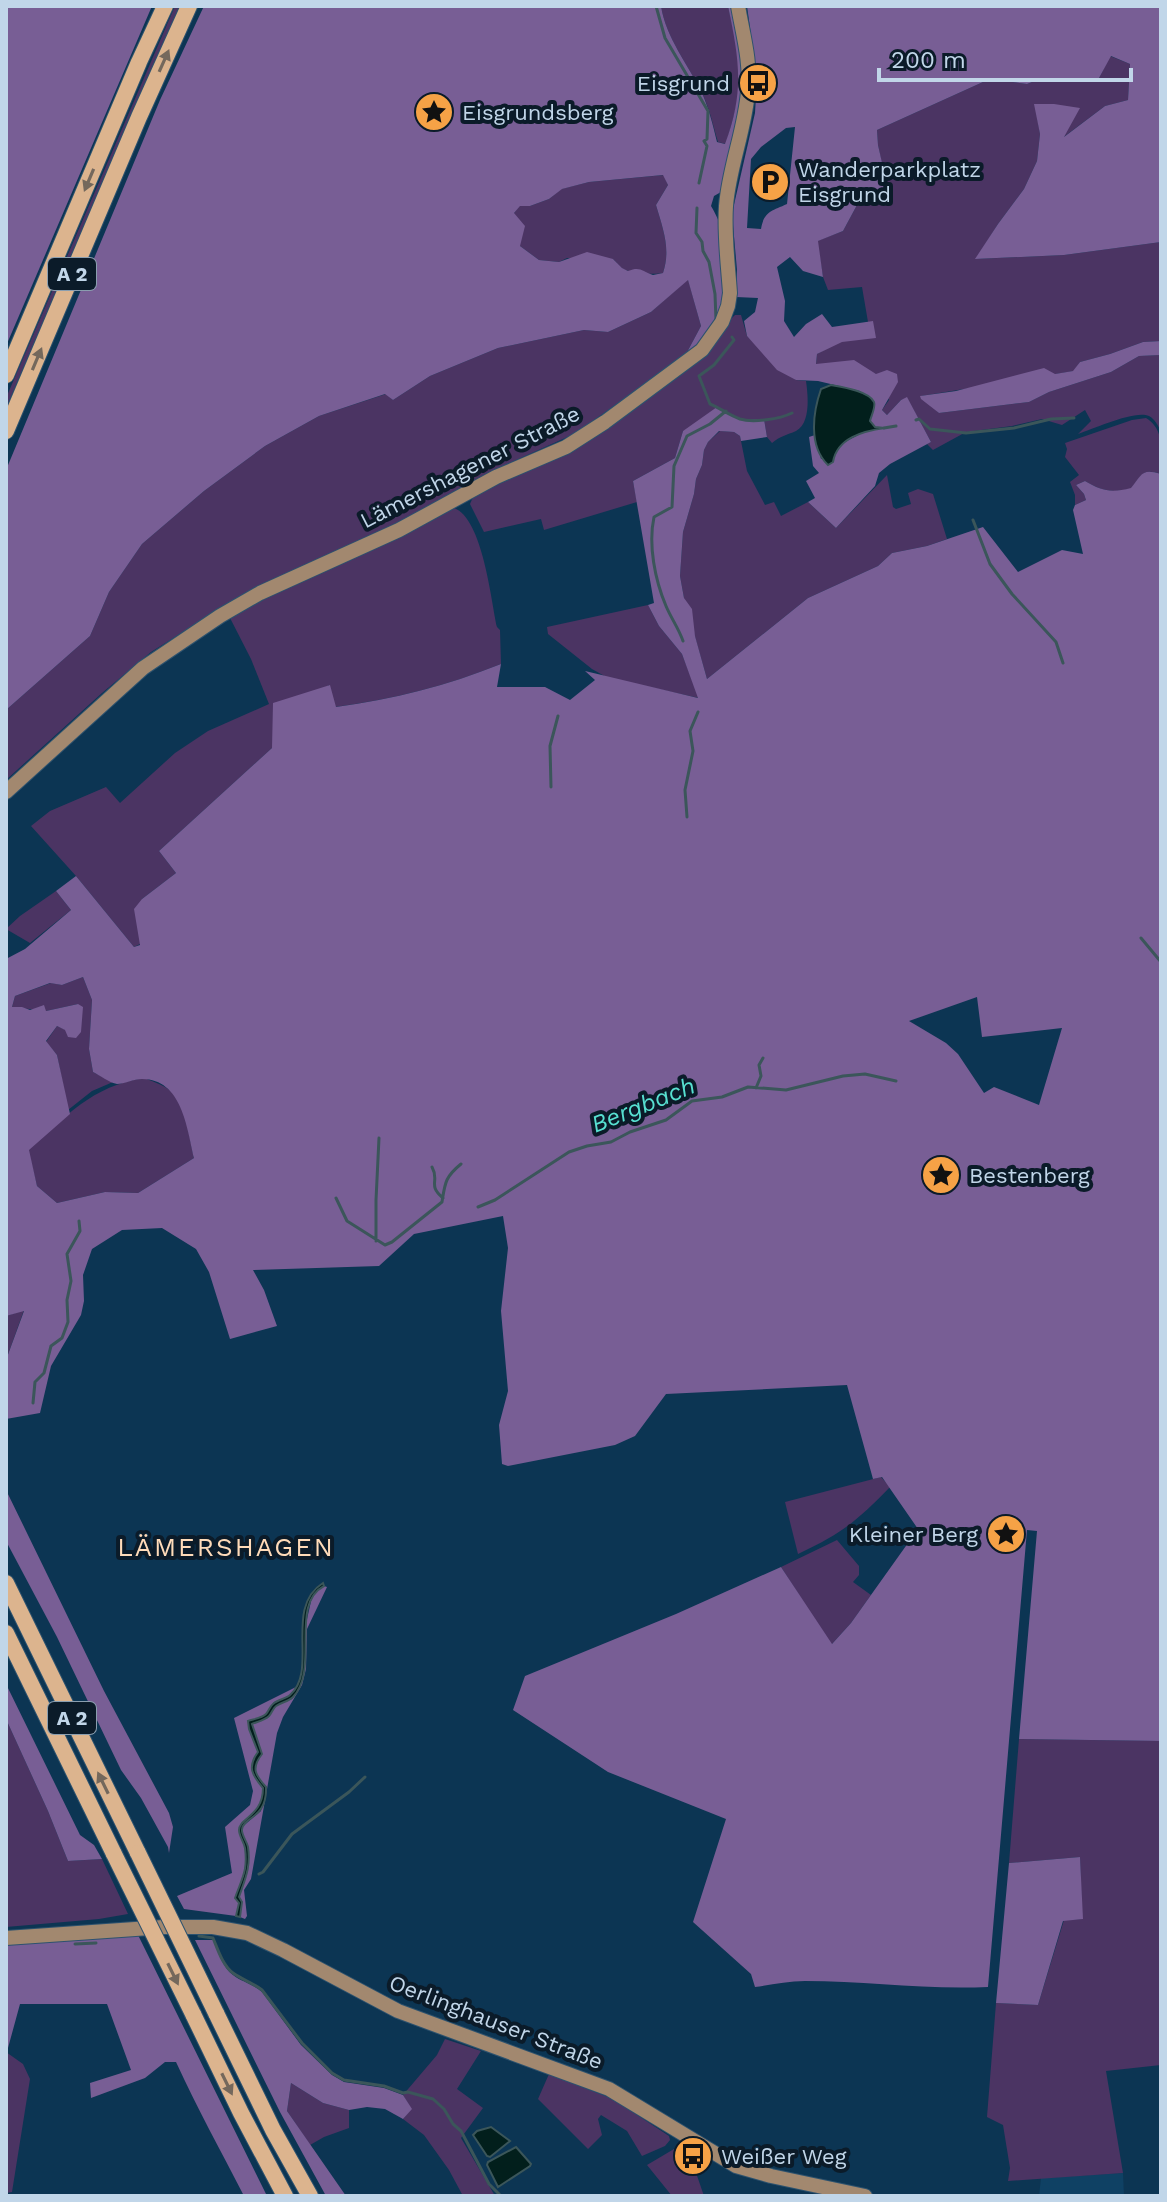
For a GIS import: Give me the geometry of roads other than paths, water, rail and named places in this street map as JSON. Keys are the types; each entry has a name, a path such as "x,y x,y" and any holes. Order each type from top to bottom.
{"highway":[{"name":"A 2","path":"6,375 165,6"},
{"name":"A 2","path":"6,431 189,6"},
{"name":"A 2","path":"6,1583 273,2130 310,2196"},
{"name":"A 2","path":"6,1633 241,2113 285,2196"}],"main road":[{"name":"Lämershagener Straße","path":"6,792 137,673 220,616 260,593 399,530 496,477 576,441 702,350 722,322 730,293 726,206 745,116 749,77 738,6"},
{"name":"Oerlinghauser Straße","path":"6,1938 177,1927 213,1927 247,1933 398,2011 609,2089 736,2166 865,2196"}],"waterway":[{"path":"656,6 665,38 708,111 707,139 704,141 707,146 699,183"},
{"path":"697,208 696,233 709,262 716,320"},
{"path":"732,337 734,340 714,365 699,376 710,404 745,420 766,420 792,413"},
{"path":"683,641 666,606 656,574 652,551 654,517 672,507 674,466 687,436 726,411"},
{"path":"916,420 919,419 930,429 966,433 1074,418"},
{"path":"884,428 896,426"},
{"path":"973,520 990,564 1012,594 1056,642 1063,663"},
{"path":"687,817 685,790 693,751 690,731 698,712"},
{"path":"551,787 550,746 558,716"},
{"path":"1141,938 1161,962"},
{"name":"Bergbach","path":"756,1088 763,1058"},
{"name":"Bergbach","path":"478,1207 495,1200 569,1152 611,1142 666,1120 692,1101 722,1097 748,1087 786,1090 843,1076 865,1074 896,1081"},
{"path":"376,1241 379,1138"},
{"name":"Bergbach","path":"336,1198 347,1221 385,1245 442,1202 447,1181 461,1164"},
{"path":"432,1167 436,1190 443,1198"},
{"path":"33,1403 35,1382 44,1373 51,1346 62,1338 68,1322 67,1300 71,1281 67,1254 80,1231 79,1221"},
{"path":"259,1874 292,1834 365,1777"},
{"path":"199,1936 213,1938 229,1970 262,1990 302,2043 332,2073 344,2080 384,2086 433,2099 461,2131 489,2184 501,2196"},
{"path":"75,1944 96,1943"}],"place":[{"name":"Eisgrund","path":"758,83"},
{"name":"Eisgrundsberg","path":"434,112"},
{"name":"Wanderparkplatz Eisgrund","path":"770,182"},
{"name":"Bestenberg","path":"941,1175"},
{"name":"Kleiner Berg","path":"1006,1534"},
{"name":"Weißer Weg","path":"693,2156"}],"district":[{"name":"LÄMERSHAGEN","path":"226,1547"}]}
